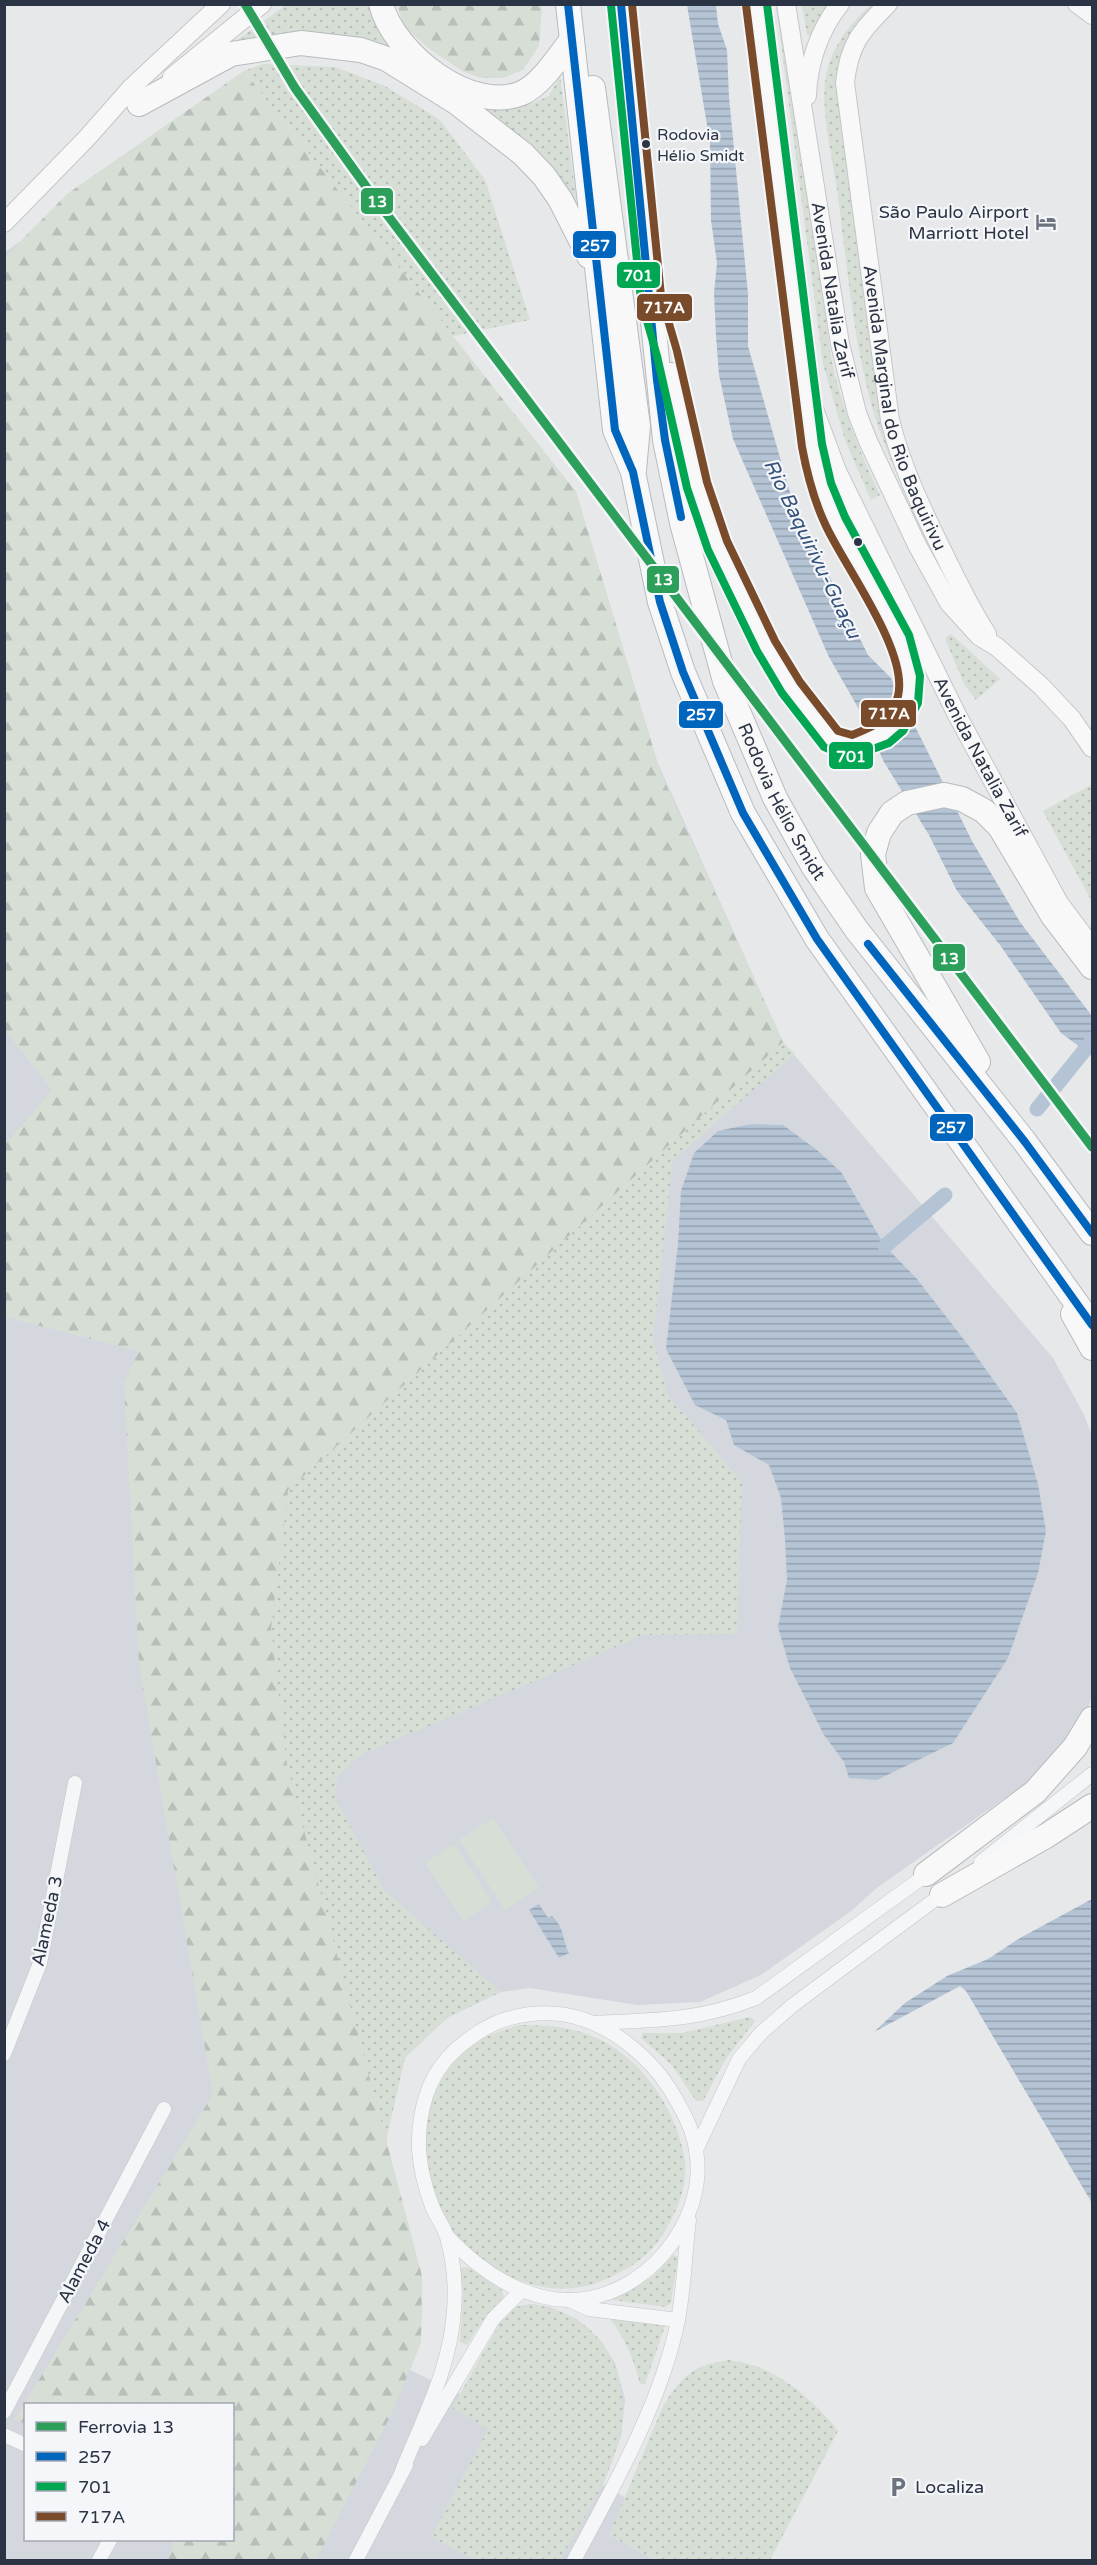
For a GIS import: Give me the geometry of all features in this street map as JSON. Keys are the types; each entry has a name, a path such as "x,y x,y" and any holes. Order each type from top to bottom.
{"highway":[{"path":"381,4 385,21 395,38 417,59 462,90 483,97 501,99 536,85 572,40"},
{"name":"Rodovia Hélio Smidt","path":"568,4 615,430 633,472 660,602 683,672 743,813 817,939 1092,1325"},
{"name":"Rodovia Hélio Smidt","path":"583,4 638,426 633,472"},
{"name":"Rodovia Hélio Smidt","path":"621,4 665,440 682,522 725,681 774,798 813,866 856,929 1025,1142 1092,1233"},
{"path":"139,104 231,54 301,43 361,50 387,59 456,102 523,154 544,176 560,199 596,272"},
{"path":"651,298 667,353 697,485 717,544 742,599 791,688 831,739 844,745 864,744 884,734 895,724 908,700 910,677 900,640 835,521 821,486 812,447 805,385"},
{"path":"1025,1142 877,888 873,854 879,833 892,813 907,803 944,795 962,799 984,811 1000,827 1053,916 1092,967"},
{"path":"1020,1227 1092,1348"},
{"path":"926,1874 1035,1792 1075,1747 1092,1719"},
{"path":"942,1895 1046,1836 1092,1806"}],"main road":[{"path":"4,223 86,139 132,87 221,4"},
{"path":"86,139 139,104 262,4"},
{"name":"Avenida Natalia Zarif","path":"756,4 805,385 837,471 957,715 1059,903 1092,947"},
{"name":"Avenida Natalia Zarif","path":"786,4 840,344 857,413 881,471 949,603 978,636 997,647 1041,686 1071,719 1092,748"},
{"path":"806,134 808,86 813,59 831,16 840,4"},
{"name":"Avenida Marginal do Rio Baquirivu","path":"888,4 853,43 847,62 845,83 890,420 897,451 972,612 997,647"}],"street":[{"path":"1076,4 1092,16"},
{"path":"696,2150 740,2059 761,2033 794,2005 942,1895 1047,1807 1092,1774"},
{"name":"Alameda 3","path":"4,2054 40,1963 75,1783"},
{"path":"594,2023 690,2018 756,1998 926,1874 1047,1807"},
{"path":"574,2560 612,2490 663,2371 678,2320 690,2208 696,2183 696,2150 684,2112 660,2074 636,2051 594,2023 572,2016 517,2016 491,2024 464,2042 438,2068 420,2115 418,2157 433,2210 446,2235 467,2257 487,2272 522,2290 569,2300 589,2309 678,2320"},
{"name":"Alameda 4","path":"4,2412 164,2109"},
{"path":"569,2300 601,2294 643,2273 663,2256 676,2238 690,2208"},
{"path":"402,2471 446,2360 452,2330 453,2278 446,2235"},
{"path":"356,2560 402,2471 493,2319 509,2300 522,2290"},
{"path":"4,2435 24,2444"},
{"path":"99,2560 109,2541"}],"shaded area":[{"path":"244,80 576,492 657,761 783,1042 1053,1358 1084,1415 1092,1436 1092,1697 1087,1709 1039,1774 878,1887 851,1911 761,1975 700,2002 637,2005 530,1988 501,1992 360,2042 422,2277 421,2342 410,2370 460,2394 503,2318 515,2307 531,2304 550,2307 577,2319 601,2341 615,2363 625,2399 621,2436 603,2485 626,2498 609,2535 655,2560 5,2560 4,253"}],"green space":[{"path":"286,5 369,5 374,20 389,44 486,105 510,108 535,102 549,96 560,76 577,206 550,171 375,52 212,58"},
{"path":"397,5 542,5 539,46 523,70 502,78 481,78 464,72 431,50 404,27"},
{"path":"776,5 784,5 831,357 851,428 880,495 871,500 845,440 823,364"},
{"path":"802,5 831,5 813,39 807,34"},
{"path":"871,5 891,5 850,44 853,182 890,453 908,498 884,443 864,375 853,314 824,103 826,76 832,55 849,28"},
{"path":"263,64 335,67 385,86 440,120 485,180 530,320 453,336 244,71"},
{"path":"244,71 576,492 661,774 783,1042 288,1490 271,1629 287,1766 422,2276 421,2342 392,2413 316,2560 168,2560 174,2541 234,2541 234,2403 25,2403 213,2094 139,1664 124,1384 138,1351 5,1317 5,1145 52,1090 5,1030 4,258 67,194"},
{"path":"951,634 1000,679 976,700 964,684 945,638"},
{"path":"1091,785 1092,788 1092,902 1043,811"},
{"path":"783,1042 795,1054 673,1160 653,1339 668,1395 742,1482 737,1634 644,1635 362,1754 337,1777 335,1797 384,1890 501,1992 447,2018 405,2058 386,2141 287,1766 271,1629 288,1490"},
{"path":"493,1818 539,1888 505,1910 459,1840"},
{"path":"454,1844 492,1902 463,1921 425,1863"},
{"path":"750,2017 755,2021 725,2060 703,2101 696,2101 672,2065 641,2038 643,2033 682,2033"},
{"path":"519,2025 576,2030 611,2046 640,2070 653,2085 664,2101 679,2137 684,2155 685,2177 676,2211 659,2240 647,2254 618,2274 601,2281 579,2287 556,2288 534,2285 491,2266 472,2252 456,2235 443,2216 430,2183 425,2148 426,2131 434,2097 441,2081 465,2049 484,2038"},
{"path":"673,2255 678,2257 671,2303 665,2307 613,2300 613,2296 652,2277"},
{"path":"467,2267 502,2290 504,2297 485,2317 467,2345 460,2342 463,2294 460,2268"},
{"path":"531,2304 572,2317 590,2329 604,2346 617,2374 623,2402 621,2429 614,2456 603,2483 560,2560 476,2560 431,2537 488,2429 452,2408 503,2318 515,2307"},
{"path":"612,2314 661,2321 665,2326 645,2384 640,2384 629,2350 610,2319"},
{"path":"729,2360 761,2368 790,2385 816,2406 838,2431 770,2560 655,2560 609,2535 663,2406 676,2387 697,2369"},
{"path":"24,2404 24,2424 15,2419"}],"water":[{"name":"Rio Baquirivu-Guaçu","path":"687,5 716,5 718,24 727,50 729,97 748,294 748,346 793,503 868,655 891,678 972,841 1020,922 1092,1016 1092,1056 1061,1033 1000,945 957,891 929,835 884,762 864,718 829,657 733,439 719,375 714,293 717,263 711,220 710,143"},
{"path":"751,1124 783,1125 817,1150 841,1172 885,1246 917,1279 1017,1413 1038,1484 1046,1531 1038,1573 1008,1658 953,1743 877,1780 849,1778 844,1762 824,1735 790,1668 778,1627 787,1580 781,1498 769,1465 734,1445 726,1420 695,1405 666,1349 678,1244 681,1191 694,1153 718,1131"},
{"path":"1092,1899 1092,2203 966,1991 960,1986 874,2032 905,2003 947,1976 988,1959 1020,1938"},
{"path":"539,1904 548,1918 552,1916 561,1929 569,1953 559,1958 529,1910"}],"waterway":[{"path":"1037,1109 1092,1041"},
{"path":"885,1246 945,1195"}],"rail line":[{"name":"13","path":"245,4 295,88 370,192 1092,1147"}],"transit line":[{"name":"257","path":"568,4 615,430 633,472 660,602 683,672 743,813 817,939 1092,1325"},
{"name":"257","path":"621,4 657,380 665,440 681,517"},
{"name":"717A","path":"632,4 661,296 677,351 707,482 727,541 775,641 800,682 838,731 852,735 880,722 891,711 898,696 899,678 885,634 822,517 806,467 746,5"},
{"name":"701","path":"611,5 641,300 657,356 687,488 708,550 757,651 782,693 824,747 841,755 854,756 889,743 903,731 918,703 920,676 909,635 845,517 831,483 822,444 767,4"},
{"name":"257","path":"868,944 1025,1142 1092,1233"}],"place":[{"name":"Rodovia Hélio Smidt","path":"646,144"},
{"name":"São Paulo Airport Marriott Hotel","path":"1046,222"},
{"name":"Localiza","path":"898,2487"}]}
